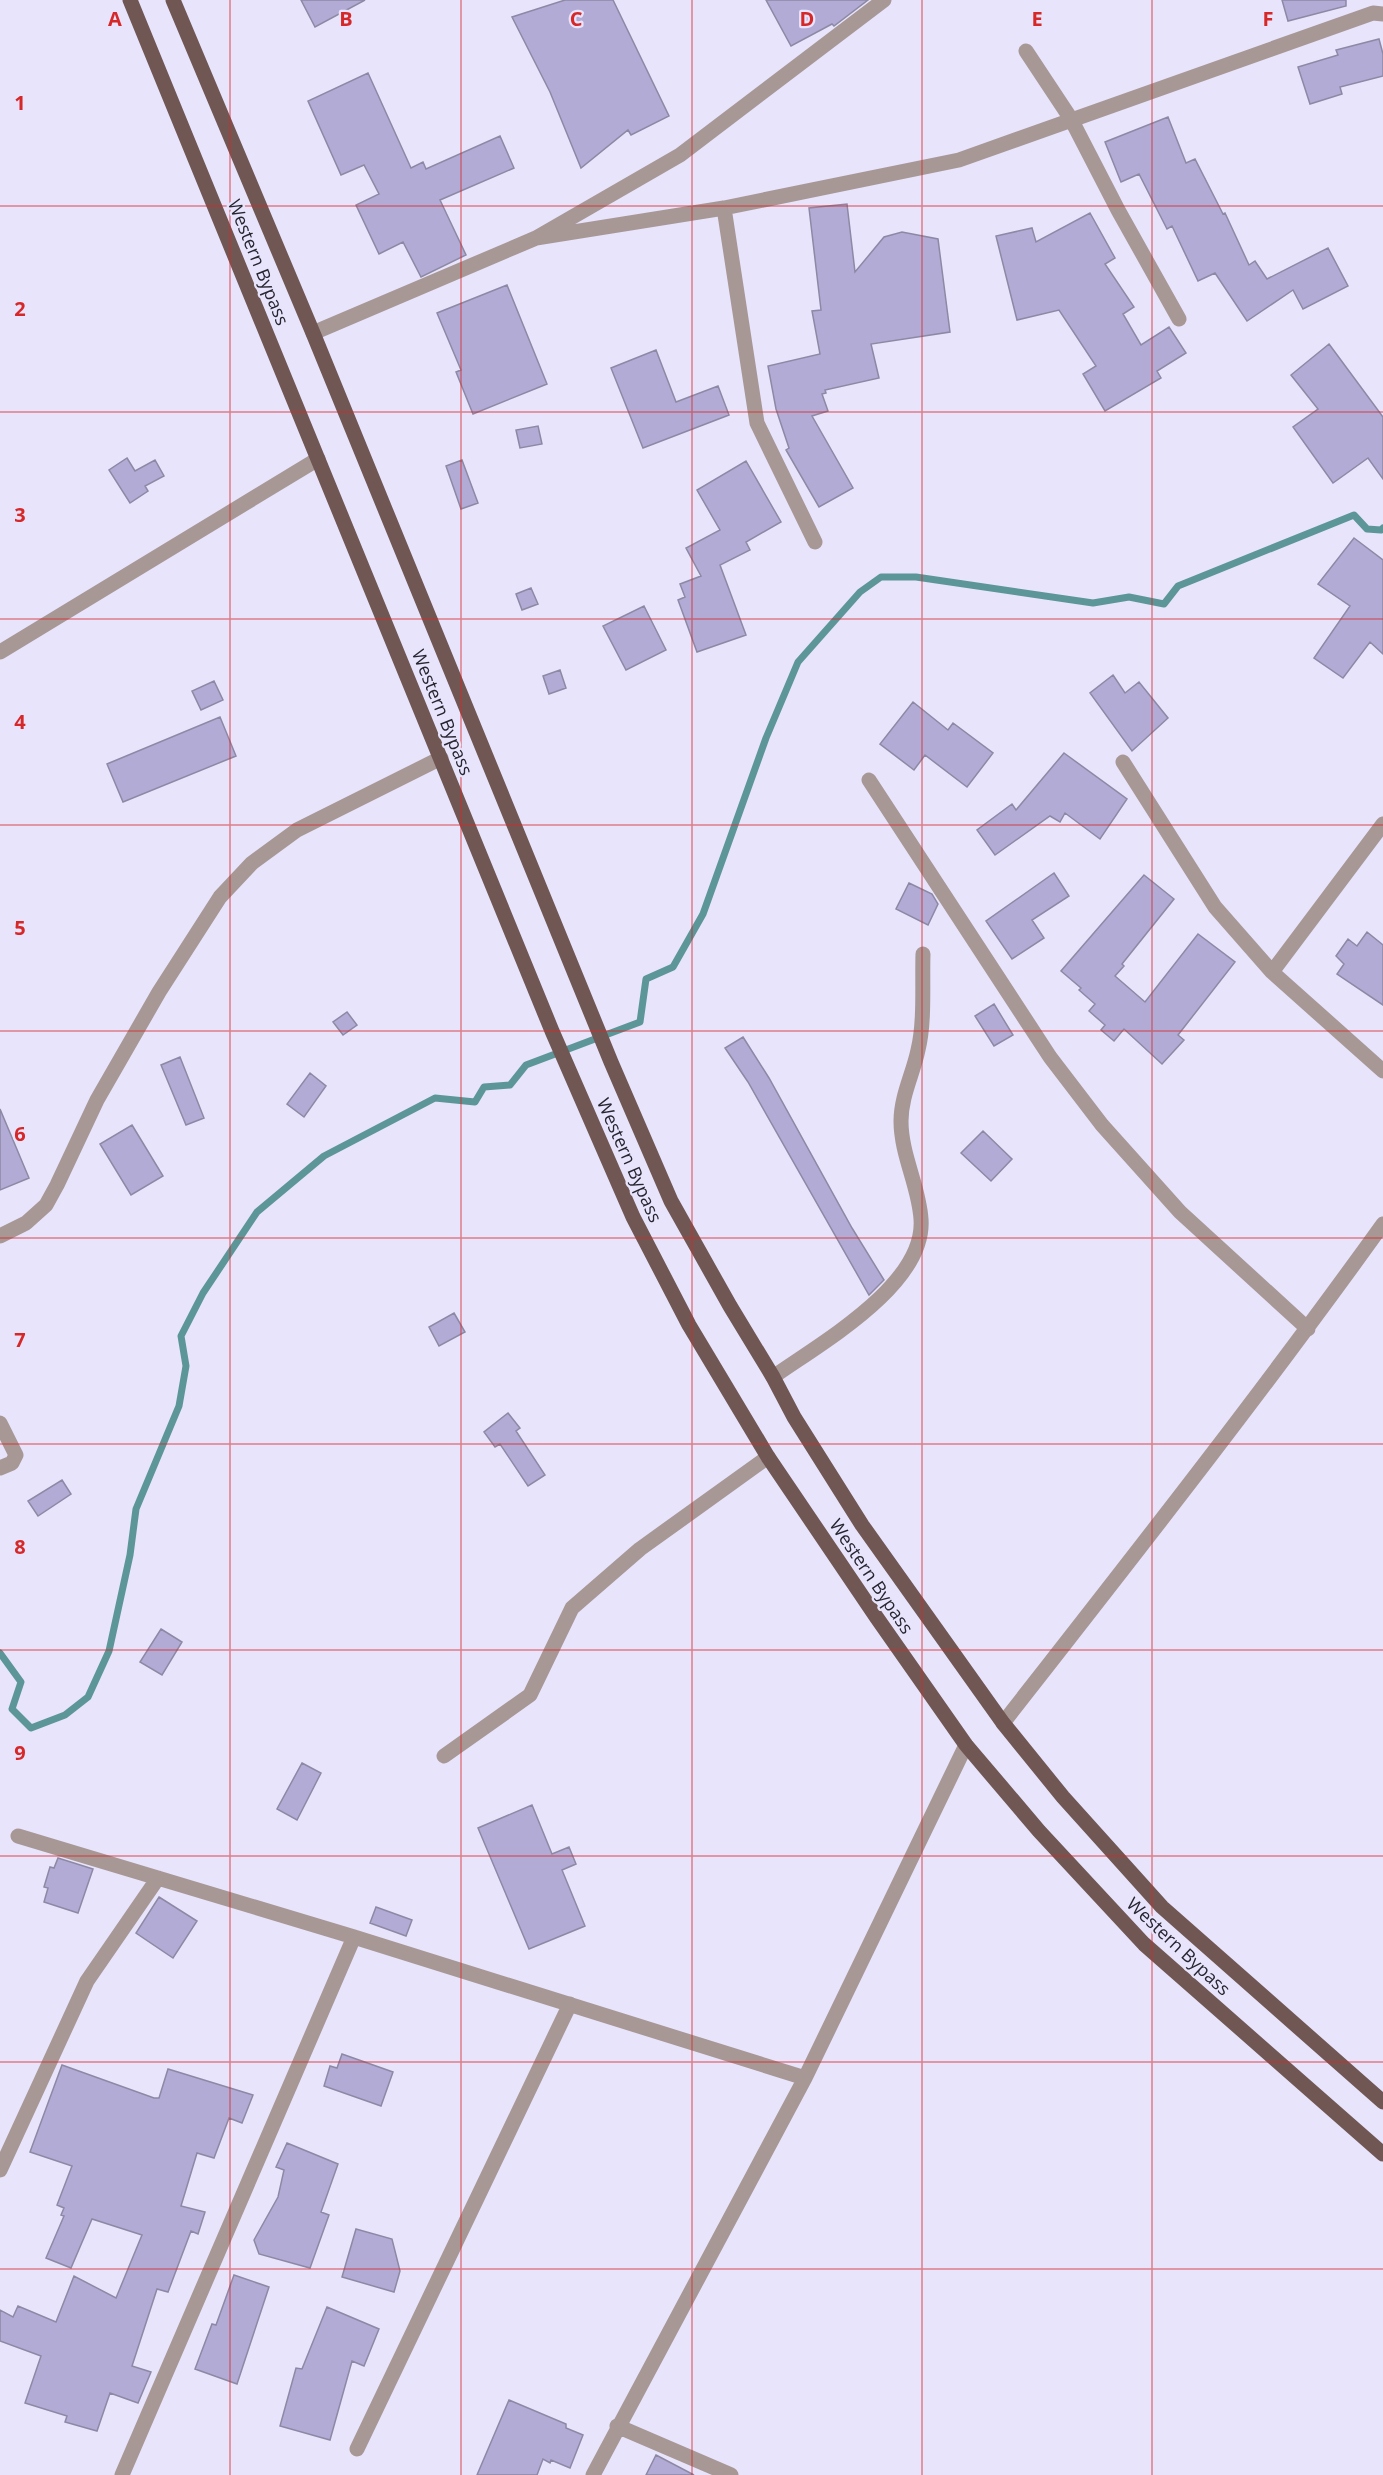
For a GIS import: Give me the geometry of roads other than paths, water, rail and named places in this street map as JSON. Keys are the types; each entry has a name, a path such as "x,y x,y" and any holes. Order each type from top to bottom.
{"main road":[{"name":"Western Bypass","path":"129,0 552,1031 633,1217 689,1325 768,1457 966,1745 1039,1831 1144,1944 1383,2154"},
{"name":"Western Bypass","path":"174,0 313,333 611,1062 671,1201 730,1306 794,1417 862,1525 1003,1723 1063,1797 1162,1906 1383,2102"}],"street":[{"path":"313,333 536,237 680,155 884,0"},
{"path":"536,237 724,208 958,160 1373,13 1383,14"},
{"path":"1026,51 1071,119 1118,210 1179,319"},
{"path":"724,208 757,423 815,542"},
{"path":"0,652 318,459"},
{"path":"0,1236 26,1223 45,1205 57,1185 102,1090 159,992 220,897 252,863 297,830 441,758"},
{"path":"1123,762 1215,907 1272,972 1383,1071"},
{"path":"869,780 1050,1057 1102,1125 1179,1212 1308,1329"},
{"path":"1272,972 1383,824"},
{"path":"773,1377 879,1301 902,1275 917,1246 921,1222 919,1201 904,1148 901,1121 904,1094 919,1049 923,954"},
{"path":"1003,1723 1308,1329 1383,1224"},
{"path":"0,1423 16,1455 12,1463 0,1468"},
{"path":"444,1756 530,1695 572,1608 640,1549 768,1457"},
{"path":"593,2475 805,2078 966,1745"},
{"path":"18,1836 354,1937 805,2078"},
{"path":"0,2170 87,1981 158,1878"},
{"path":"122,2475 354,1937"},
{"path":"357,2449 570,2004"},
{"path":"618,2426 731,2475"}],"waterway":[{"path":"0,1653 21,1682 12,1709 31,1728 65,1715 88,1697 109,1651 130,1555 136,1509 179,1406 186,1366 181,1336 203,1293 257,1212 324,1156 435,1098 475,1102 484,1087 510,1085 526,1065 640,1022 646,979 673,967 703,914 766,738 798,662 860,592 881,577 916,577 1093,603 1129,597 1164,604 1178,586 1354,515 1367,529 1381,530 1383,528"}]}
